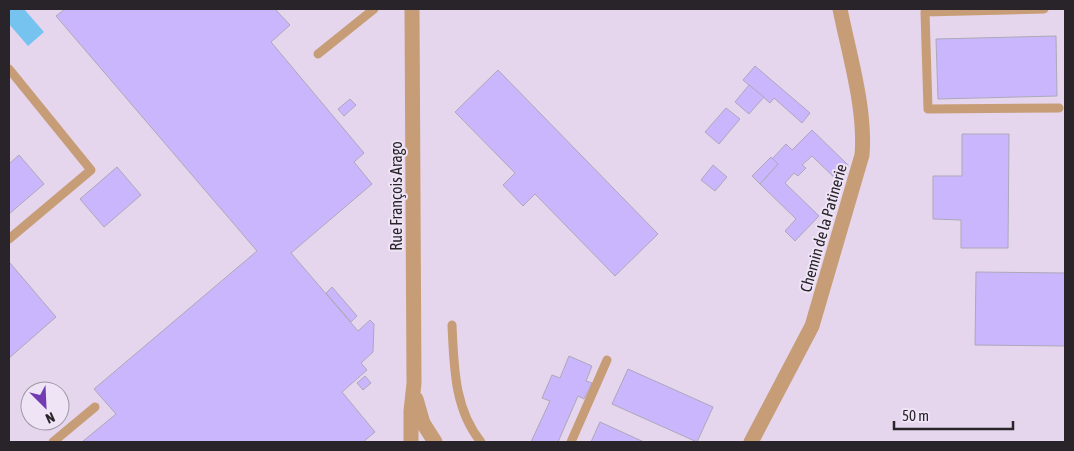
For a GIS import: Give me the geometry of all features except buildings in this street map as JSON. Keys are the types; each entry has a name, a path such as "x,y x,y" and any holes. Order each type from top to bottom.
{"street":[{"name":"Rue François Arago","path":"412,9 414,383 411,411 412,442"},
{"name":"Chemin de la Patinerie","path":"751,442 814,321 862,155 863,138 860,110 840,9"},
{"name":"Rue François Arago","path":"414,383 420,414 427,432 435,442"}],"lane":[{"path":"318,54 374,9"},
{"path":"1044,9 925,12 928,109 1059,108"},
{"path":"9,69 91,170 9,239"},
{"path":"452,325 455,380 460,401 475,435 481,442"},
{"path":"571,442 607,360"},
{"path":"53,442 95,407"}],"shaded area":[{"path":"9,9 1065,9 1065,442 9,442"}],"water":[{"path":"9,9 24,9 44,32 28,46 9,24"}]}
